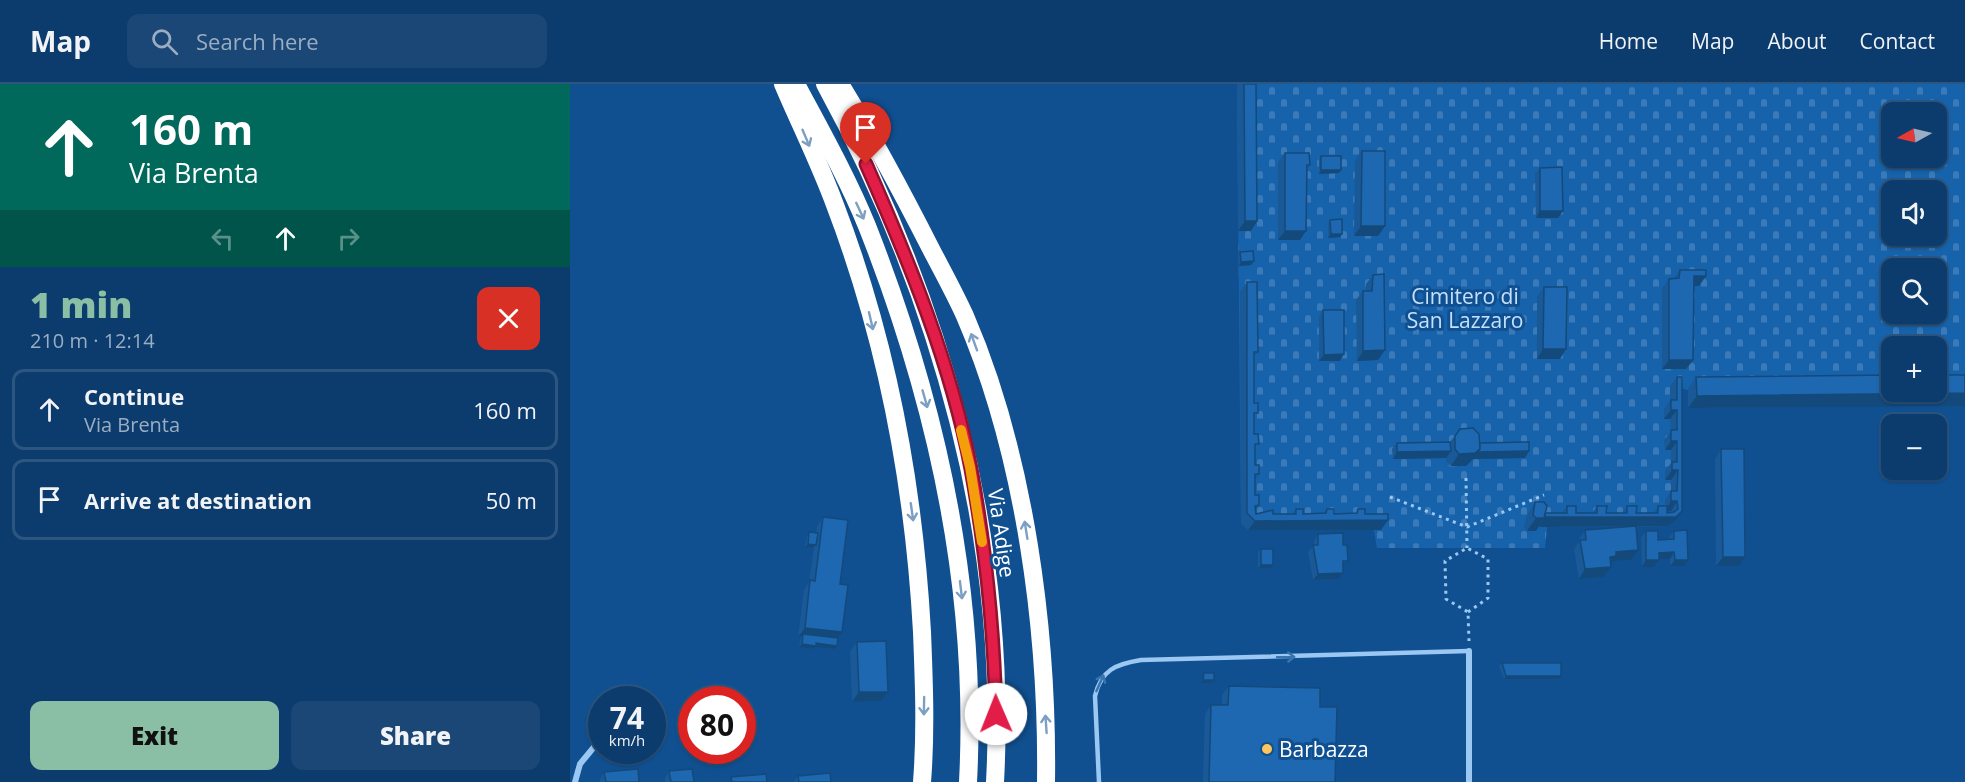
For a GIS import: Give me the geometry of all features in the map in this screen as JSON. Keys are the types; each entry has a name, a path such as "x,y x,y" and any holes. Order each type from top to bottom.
{"highway":[{"path":"783,84 835,206 869,311 908,481 917,551 924,683 922,782"},
{"path":"796,84 835,156 862,215 895,303 932,424 953,530 965,622 969,679 968,782"},
{"name":"Via Adige","path":"825,84 880,196 920,296 957,415 970,467 980,525 995,677 995,782"},
{"path":"840,84 884,156 965,316 987,377 1011,461 1032,570 1047,732 1046,782"}],"street":[{"path":"1469,651 1469,782"},
{"path":"575,782 580,764 588,754"}],"lane":[{"path":"1099,782 1095,696 1098,682 1107,670 1122,663 1142,660 1469,651"}],"path":[{"path":"1466,478 1467,548"},
{"path":"1390,497 1467,527 1544,495"},
{"path":"1467,548 1445,561 1446,599 1468,612"},
{"path":"1467,548 1488,559 1488,598 1468,612"},
{"path":"1468,612 1469,651"}],"green space":[{"name":"Cimitero di San Lazzaro","path":"1237,84 1965,84 1965,405 1688,408 1688,390 1676,387 1676,520 1669,526 1547,527 1545,548 1377,548 1374,530 1248,530 1241,523"}],"building":[{"path":"1244,84 1256,84 1257,221 1245,221"},
{"path":"1362,151 1385,151 1385,226 1361,226"},
{"path":"1285,153 1309,153 1306,231 1285,231"},
{"path":"1321,156 1341,156 1341,170 1321,170"},
{"path":"1562,167 1563,211 1540,211 1540,168"},
{"path":"1342,219 1342,234 1331,234 1330,220"},
{"path":"1253,251 1254,261 1241,262 1240,252"},
{"path":"1680,270 1706,270 1706,276 1694,276 1693,360 1669,360 1669,279 1679,278"},
{"path":"1384,274 1385,350 1363,351 1363,291 1372,291 1373,275"},
{"path":"1247,282 1257,282 1258,352 1254,352 1254,403 1258,403 1258,413 1254,413 1254,434 1258,434 1259,444 1255,444 1255,465 1259,465 1259,474 1255,474 1255,495 1259,495 1259,505 1255,506 1256,514 1273,510 1273,514 1296,514 1296,509 1303,509 1303,514 1326,513 1327,509 1334,509 1334,514 1357,513 1358,509 1365,509 1365,514 1388,514 1388,520 1255,521 1247,513"},
{"path":"1544,287 1567,287 1566,349 1543,349"},
{"path":"1323,310 1344,310 1344,354 1324,355"},
{"path":"1881,375 1881,394 1697,396 1696,377"},
{"path":"1947,375 1965,375 1965,393 1947,393"},
{"path":"1677,377 1682,377 1682,511 1676,517 1545,517 1545,513 1567,513 1567,506 1576,506 1576,513 1597,513 1597,506 1607,506 1606,513 1627,513 1627,506 1637,506 1636,513 1658,513 1658,506 1667,506 1667,513 1678,509 1677,501 1671,501 1671,491 1677,491 1678,470 1672,470 1672,462 1677,462 1677,441 1671,441 1671,430 1677,430 1677,410 1671,410 1671,400 1677,400"},
{"path":"1473,428 1479,434 1480,449 1475,453 1459,454 1455,449 1455,436 1460,429"},
{"path":"1450,442 1451,451 1397,452 1397,443"},
{"path":"1529,442 1529,451 1478,452 1480,443"},
{"path":"1721,449 1744,449 1745,557 1723,557"},
{"path":"1535,502 1544,502 1547,506 1544,518 1536,518 1533,515"},
{"path":"823,517 848,520 840,584 848,585 842,632 805,628 810,580 815,581"},
{"path":"1636,526 1638,550 1616,552 1616,556 1610,557 1611,567 1585,569 1580,540 1586,540 1585,530"},
{"path":"1687,530 1688,560 1675,560 1674,552 1659,553 1659,560 1646,560 1646,531 1658,531 1658,540 1674,539 1674,531"},
{"path":"809,532 818,533 816,545 808,544"},
{"path":"1343,533 1343,545 1347,545 1348,561 1343,561 1343,573 1318,574 1313,545 1318,545 1318,534"},
{"path":"1261,549 1273,549 1273,565 1261,565"},
{"path":"803,634 838,638 837,646 802,644"},
{"path":"886,641 888,692 859,692 857,642"},
{"path":"1502,663 1561,663 1561,676 1506,676"},
{"path":"1204,673 1214,673 1214,680 1203,680"},
{"name":"Barbazza","path":"1229,686 1320,688 1320,707 1337,707 1335,782 1209,782 1211,705 1228,705"},
{"path":"638,769 639,782 606,782 604,772"},
{"path":"692,769 694,782 671,782 669,771"},
{"path":"830,773 831,782 799,782 798,776"},
{"path":"766,774 767,782 732,782 731,777"}],"slow traffic":[{"path":"961,430 970,467 982,542"}],"place":[{"name":"Barbazza","path":"1267,749"}],"route":[{"path":"866,164 920,296 944,370 970,467 980,525 991,617 996,714"}]}
